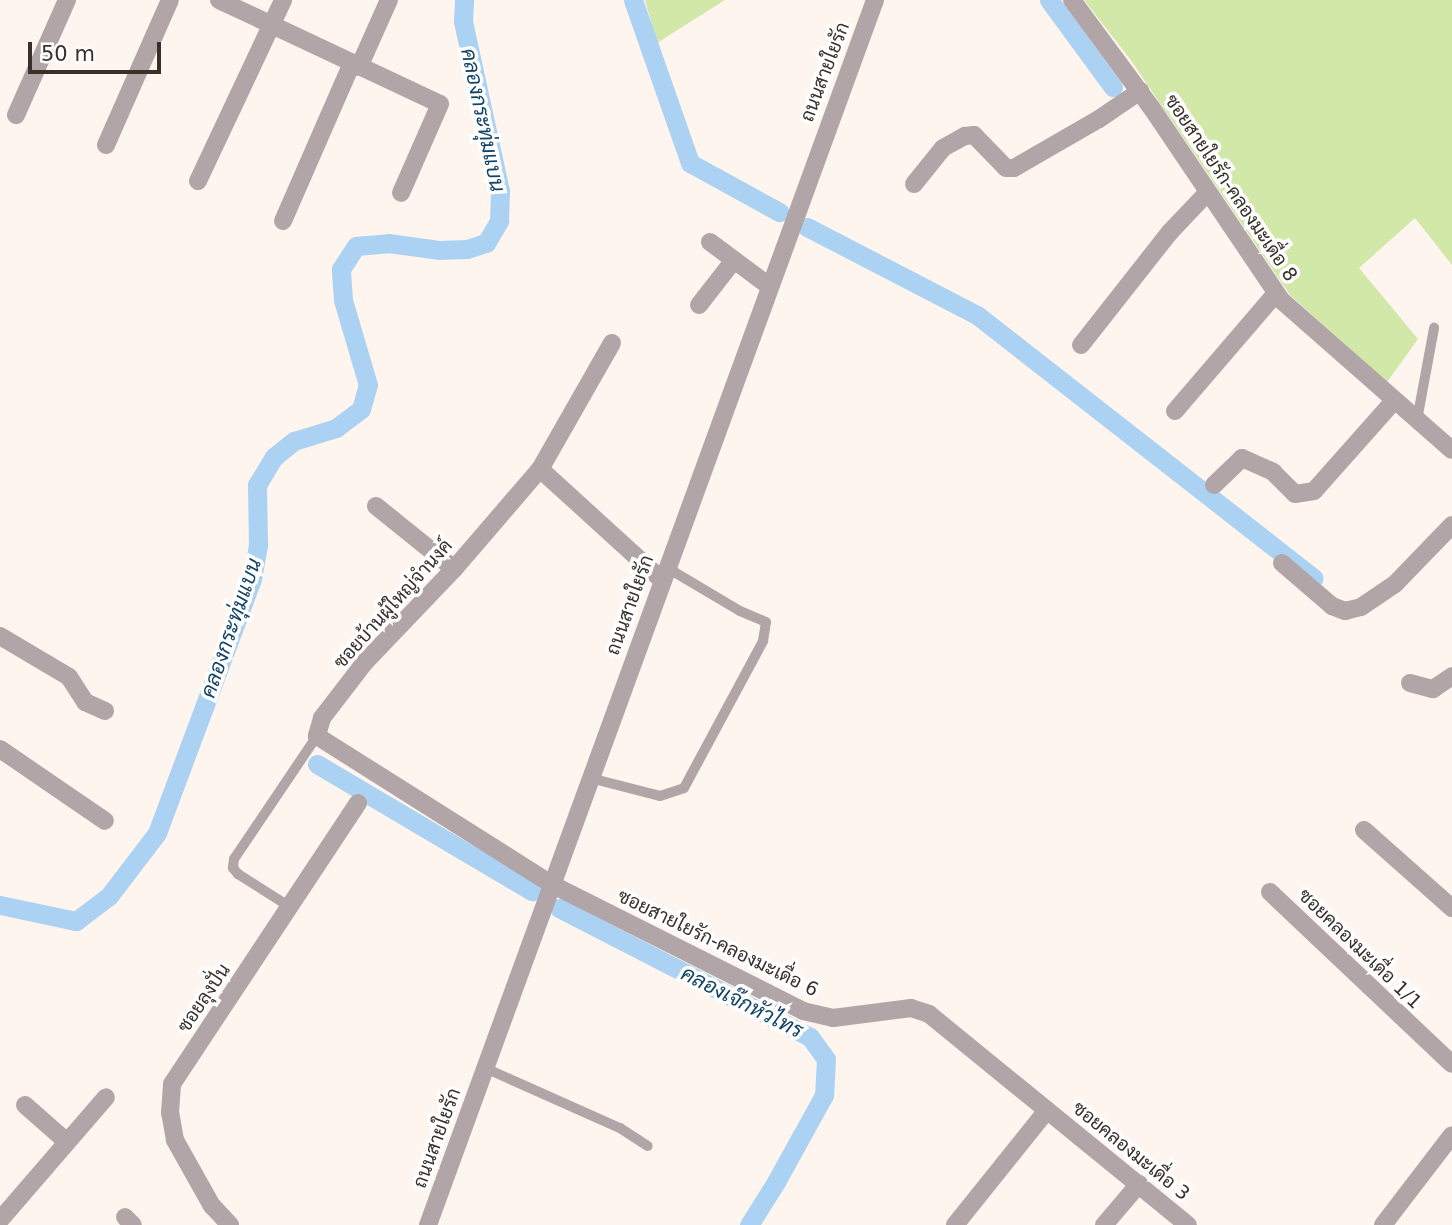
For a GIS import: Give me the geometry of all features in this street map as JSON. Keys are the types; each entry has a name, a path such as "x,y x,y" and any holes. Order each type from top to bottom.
{"street":[{"path":"16,115 66,0"},
{"path":"106,145 170,0"},
{"path":"219,0 440,104 401,193"},
{"path":"198,181 283,0"},
{"path":"283,221 356,65 390,0"},
{"name":"ถนนสายใยรัก","path":"428,1225 875,0"},
{"name":"ซอยสายใยรัก-คลองมะเดื่อ 8","path":"1072,0 1140,91 1276,293 1373,383 1452,450"},
{"path":"914,184 943,148 965,136 974,135 1006,168 1014,168 1099,119 1140,91"},
{"path":"1081,345 1170,232 1208,192"},
{"path":"710,242 769,286"},
{"path":"699,305 734,260"},
{"path":"1175,411 1276,293"},
{"name":"ซอยบ้านผู้ใหญ่จำนงค์","path":"317,736 322,718 365,662 454,569 540,469 612,343"},
{"path":"1214,485 1242,458 1273,472 1296,494 1314,491 1394,401"},
{"path":"540,469 664,574"},
{"path":"376,506 454,569"},
{"path":"1282,563 1332,607 1345,611 1361,607 1395,584 1452,525"},
{"path":"0,636 69,677 85,702 105,711"},
{"path":"1410,683 1433,688 1452,676"},
{"path":"317,736 551,884"},
{"path":"0,749 105,821"},
{"name":"ซอยลุงปั่น","path":"230,1225 212,1206 175,1140 170,1113 172,1084 358,803"},
{"path":"1364,830 1452,908"},
{"name":"ซอยสายใยรัก-คลองมะเดื่อ 6","path":"551,884 803,1011 833,1017 911,1008 929,1014 1047,1110"},
{"name":"ซอยคลองมะเดื่อ 1/1","path":"1270,892 1452,1064"},
{"path":"0,1220 106,1097"},
{"path":"25,1105 68,1142"},
{"path":"955,1225 1047,1110"},
{"name":"ซอยคลองมะเดื่อ 3","path":"1047,1110 1188,1225"},
{"path":"1383,1225 1452,1135"},
{"path":"1104,1225 1139,1184"}],"lane":[{"path":"1417,420 1434,328"},
{"path":"590,778 660,796 684,788 763,641 766,622 664,574"},
{"path":"290,907 238,874 233,868 234,859 317,736"},
{"path":"485,1068 621,1128 648,1146"}],"green space":[{"path":"645,0 725,0 657,43"},
{"path":"1084,0 1452,0 1452,265 1415,218 1359,268 1418,339 1387,382 1290,295 1130,59"}],"waterway":[{"name":"คลองกระทุ่มแบน","path":"0,905 76,921 109,896 157,833 252,579 258,545 257,485 274,457 294,441 336,428 361,409 368,385 343,300 341,269 356,246 388,243 439,250 467,249 486,243 499,221 500,191 463,21 464,0"},
{"path":"633,0 690,163 779,212"},
{"path":"1049,0 1113,87"},
{"path":"807,227 977,315 1314,578"},
{"name":"คลองเจ๊กหัวไทร","path":"317,764 532,891"},
{"name":"คลองเจ๊กหัวไทร","path":"559,908 810,1037 826,1059 824,1095 749,1225"}]}
